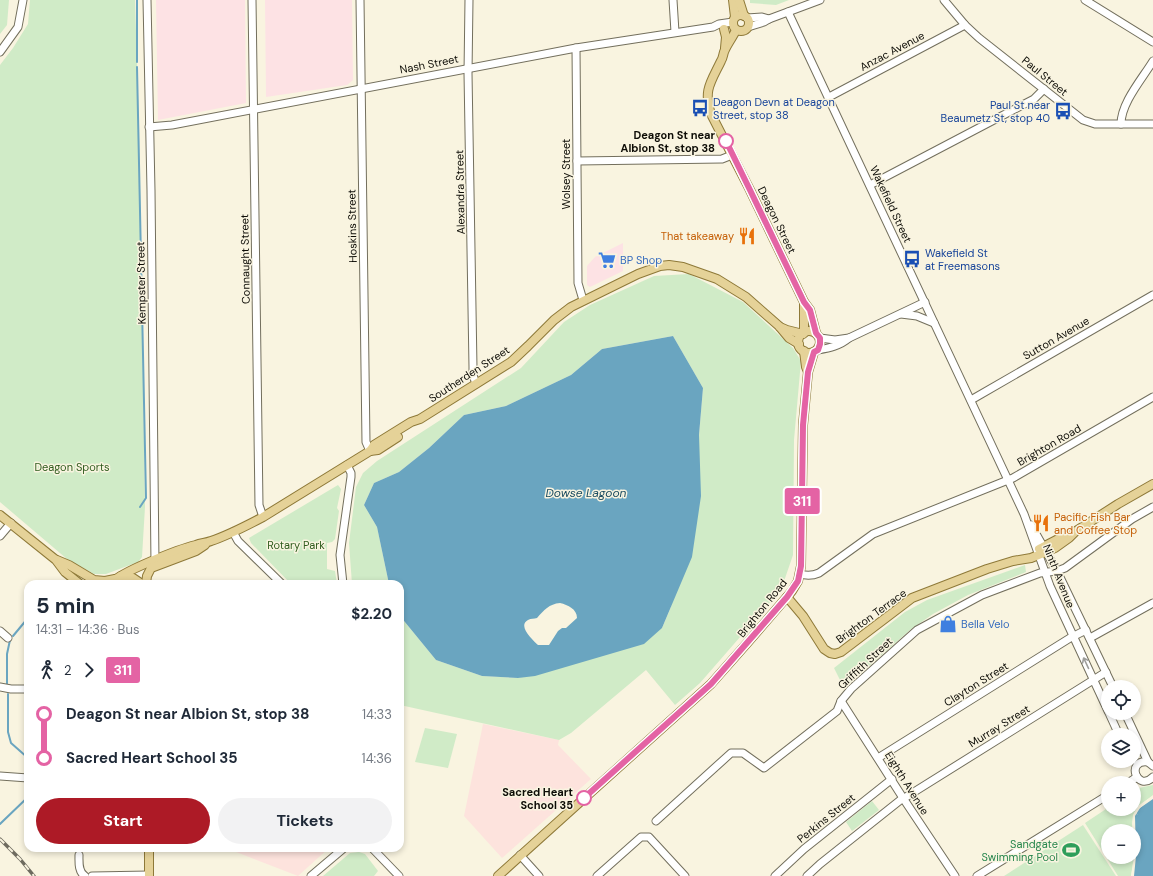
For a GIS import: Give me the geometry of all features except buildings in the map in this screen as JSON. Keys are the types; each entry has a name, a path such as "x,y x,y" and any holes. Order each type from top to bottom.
{"main road":[{"path":"733,0 740,24"},
{"path":"740,0 740,24"},
{"name":"Deagon Street","path":"740,24 725,49 722,60 710,81 708,97 711,114 804,302 810,310 818,336"},
{"name":"Deagon Street","path":"722,60 728,55 740,24"},
{"path":"724,29 726,37 725,49"},
{"name":"Southerden Street","path":"115,580 155,563 196,551 209,542 264,517 370,451 374,445 411,422 420,419 517,357 562,313 583,300 638,274 669,265 683,267 717,279 746,297 779,326 785,334 799,344"},
{"name":"Deagon Street","path":"803,333 804,302"},
{"name":"Southerden Street","path":"779,326 787,330 803,333"},
{"path":"800,574 802,540 803,425 808,372 820,344 818,336 810,331 803,333 799,338 799,344 804,352 808,372"},
{"path":"804,352 807,353 816,351"},
{"name":"Brighton Terrace","path":"787,597 803,616 824,649 835,654 841,652 912,598 987,569 1013,561 1019,557 1055,548 1076,531 1153,484"},
{"path":"0,515 56,560 65,572 75,580"},
{"path":"56,560 69,565 94,580"},
{"path":"147,580 149,571 155,563"},
{"name":"Brighton Road","path":"498,876 711,684 787,597 798,581 800,574"},
{"path":"115,580 134,578 137,580"},
{"path":"149,852 149,876"}],"street":[{"path":"0,52 18,27 23,0"},
{"name":"Kempster Street","path":"147,0 151,190 155,563"},
{"name":"Connaught Street","path":"252,0 259,505 261,513 264,517"},
{"name":"Hoskins Street","path":"360,0 366,442 370,451"},
{"name":"Alexandra Street","path":"469,0 468,68 473,376 476,384"},
{"path":"673,0 675,32"},
{"path":"740,24 764,22 820,0"},
{"name":"Paul Street","path":"944,0 979,38 1083,120 1095,124 1153,124"},
{"path":"1085,0 1153,42"},
{"name":"Wakefield Street","path":"788,12 1024,514"},
{"name":"Nash Street","path":"713,27 719,24 740,24"},
{"name":"Nash Street","path":"149,127 172,125 576,48 713,27 724,29 740,24"},
{"name":"Anzac Avenue","path":"829,97 965,24"},
{"name":"Wolsey Street","path":"576,48 578,283 583,300"},
{"path":"1121,124 1124,106 1153,61"},
{"path":"870,185 1034,99 1044,89"},
{"path":"577,161 722,159 732,155"},
{"name":"Sutton Avenue","path":"970,400 1153,295"},
{"path":"816,351 842,344 849,338 925,302"},
{"path":"900,314 917,316 934,323"},
{"path":"818,336 835,340 849,338"},
{"name":"Brighton Road","path":"800,574 814,576 873,534 1008,481 1153,397"},
{"path":"343,580 340,555 351,477 351,473 347,465"},
{"path":"1057,571 1065,568 1132,519 1153,507"},
{"name":"Ninth Avenue","path":"1024,514 1031,525 1041,551 1045,572 1050,586 1101,696"},
{"path":"0,536 10,523"},
{"path":"233,532 238,540 278,580"},
{"name":"Ninth Avenue","path":"1041,551 1057,571 1109,680"},
{"name":"Griffith Street","path":"656,821 731,753 743,753 764,768 837,711 841,701 851,689 917,630 982,595 1045,572 1057,571"},
{"path":"1090,638 1153,603"},
{"name":"Clayton Street","path":"878,758 1073,636 1086,630"},
{"path":"0,631 8,638"},
{"name":"Murray Street","path":"903,798 1106,672"},
{"path":"2,688 24,689"},
{"name":"Eighth Avenue","path":"841,701 955,876"},
{"path":"1128,720 1150,764"},
{"path":"0,776 24,778"},
{"path":"1141,780 1145,782 1153,777"},
{"name":"Perkins Street","path":"775,876 804,849 892,779"},
{"path":"807,876 903,798"},
{"path":"977,876 1101,799"},
{"path":"597,876 641,837 649,837 685,876"},
{"path":"311,876 339,852"},
{"path":"376,852 399,876"},
{"path":"79,855 80,871 85,876"},
{"path":"520,855 539,876"},
{"path":"92,876 149,876"}],"shaded area":[{"path":"156,0 245,0 246,103 158,120"},
{"path":"265,0 352,0 353,80 347,85 266,97"},
{"path":"623,243 623,271 590,287 587,285 587,266 595,257"},
{"path":"483,724 559,740 558,745 591,779 502,858 464,816"},
{"path":"236,852 325,852 298,876"}],"green space":[{"path":"0,0 9,0 7,25 0,34"},
{"name":"Deagon Sports","path":"30,0 135,0 139,124 145,507 142,557 138,562 106,574 94,574 67,559 0,502 0,65 28,24"},
{"path":"750,0 789,0 776,5 750,3"},
{"path":"689,274 743,302 793,348 801,361 794,440 793,555 781,590 700,683 675,705 646,670 571,733 559,740 404,706 404,621 436,660 482,676 518,678 662,628 671,607 699,435 703,388 673,336 602,349 571,375 506,406 464,415 429,448 399,472 374,483 364,505 377,527 388,580 352,580 349,543 356,487 363,473 377,461 521,368 564,322 590,305 654,276"},
{"name":"Rotary Park","path":"338,485 341,489 337,508 339,511 335,539 332,542 327,543 327,569 335,571 336,580 287,580 251,543 249,538"},
{"path":"1025,565 1026,572 968,595 933,614 910,630 844,688 834,668 905,612 927,600"},
{"path":"425,728 457,734 448,768 415,762"},
{"path":"1153,785 1153,795 1141,804 1141,788"},
{"path":"872,801 879,810 852,831 846,822"},
{"path":"1101,812 1101,816 1134,816 1133,824 1101,824 1101,849 1085,823"},
{"name":"Sandgate Swimming Pool","path":"1083,825 1101,853 1101,864 1108,864 1116,876 1004,876"},
{"path":"359,852 365,854 378,871 374,876 323,876 350,853"},
{"path":"1111,864 1133,864 1131,876 1118,876"}],"water":[{"name":"Dowse Lagoon","path":"673,336 703,388 699,435 701,496 692,557 662,628 644,644 535,676 518,678 482,676 436,660 404,621 404,580 388,580 377,527 364,505 374,483 399,472 429,448 464,415 506,406 571,375 602,349","holes":["560,603 569,606 574,610 577,618 566,628 562,628 558,631 549,645 538,645 527,633 524,626 529,619 537,618 544,610 556,604"]},
{"path":"1153,797 1153,876 1132,876 1134,864 1141,864 1141,824 1134,824 1135,816 1141,816 1141,807"}],"pier":[{"path":"1153,797 1153,799 1141,807 1141,804"},
{"path":"1133,816 1135,816 1135,824 1132,824"},
{"path":"1133,864 1135,864 1134,876 1131,876"}],"waterway":[{"path":"137,0 137,62"},
{"path":"137,67 146,498 140,507"},
{"path":"13,636 24,623"},
{"path":"7,684 7,654 10,640"},
{"path":"8,694 8,732 11,743 24,754"},
{"path":"0,824 24,801"}],"railway":[{"path":"0,839 34,876"}],"bus line":[{"name":"311","path":"584,798 711,684 792,591 800,574 802,556 803,425 808,372 811,367 814,352 819,347 820,338 816,333 810,310 804,302 726,141"}],"place":[{"name":"Deagon Devn at Deagon Street, stop 38","path":"700,108"},
{"name":"Paul St near Beaumetz St, stop 40","path":"1063,111"},
{"name":"Deagon St near Albion St, stop 38","path":"726,141"},
{"name":"That takeaway","path":"747,236"},
{"name":"Wakefield St at Freemasons","path":"912,259"},
{"name":"BP Shop","path":"607,260"},
{"name":"Pacific Fish Bar and Coffee Stop","path":"1041,523"},
{"name":"Bella Velo","path":"948,624"},
{"name":"Sacred Heart School 35","path":"584,798"},
{"name":"Sandgate Swimming Pool","path":"1071,850"}]}
